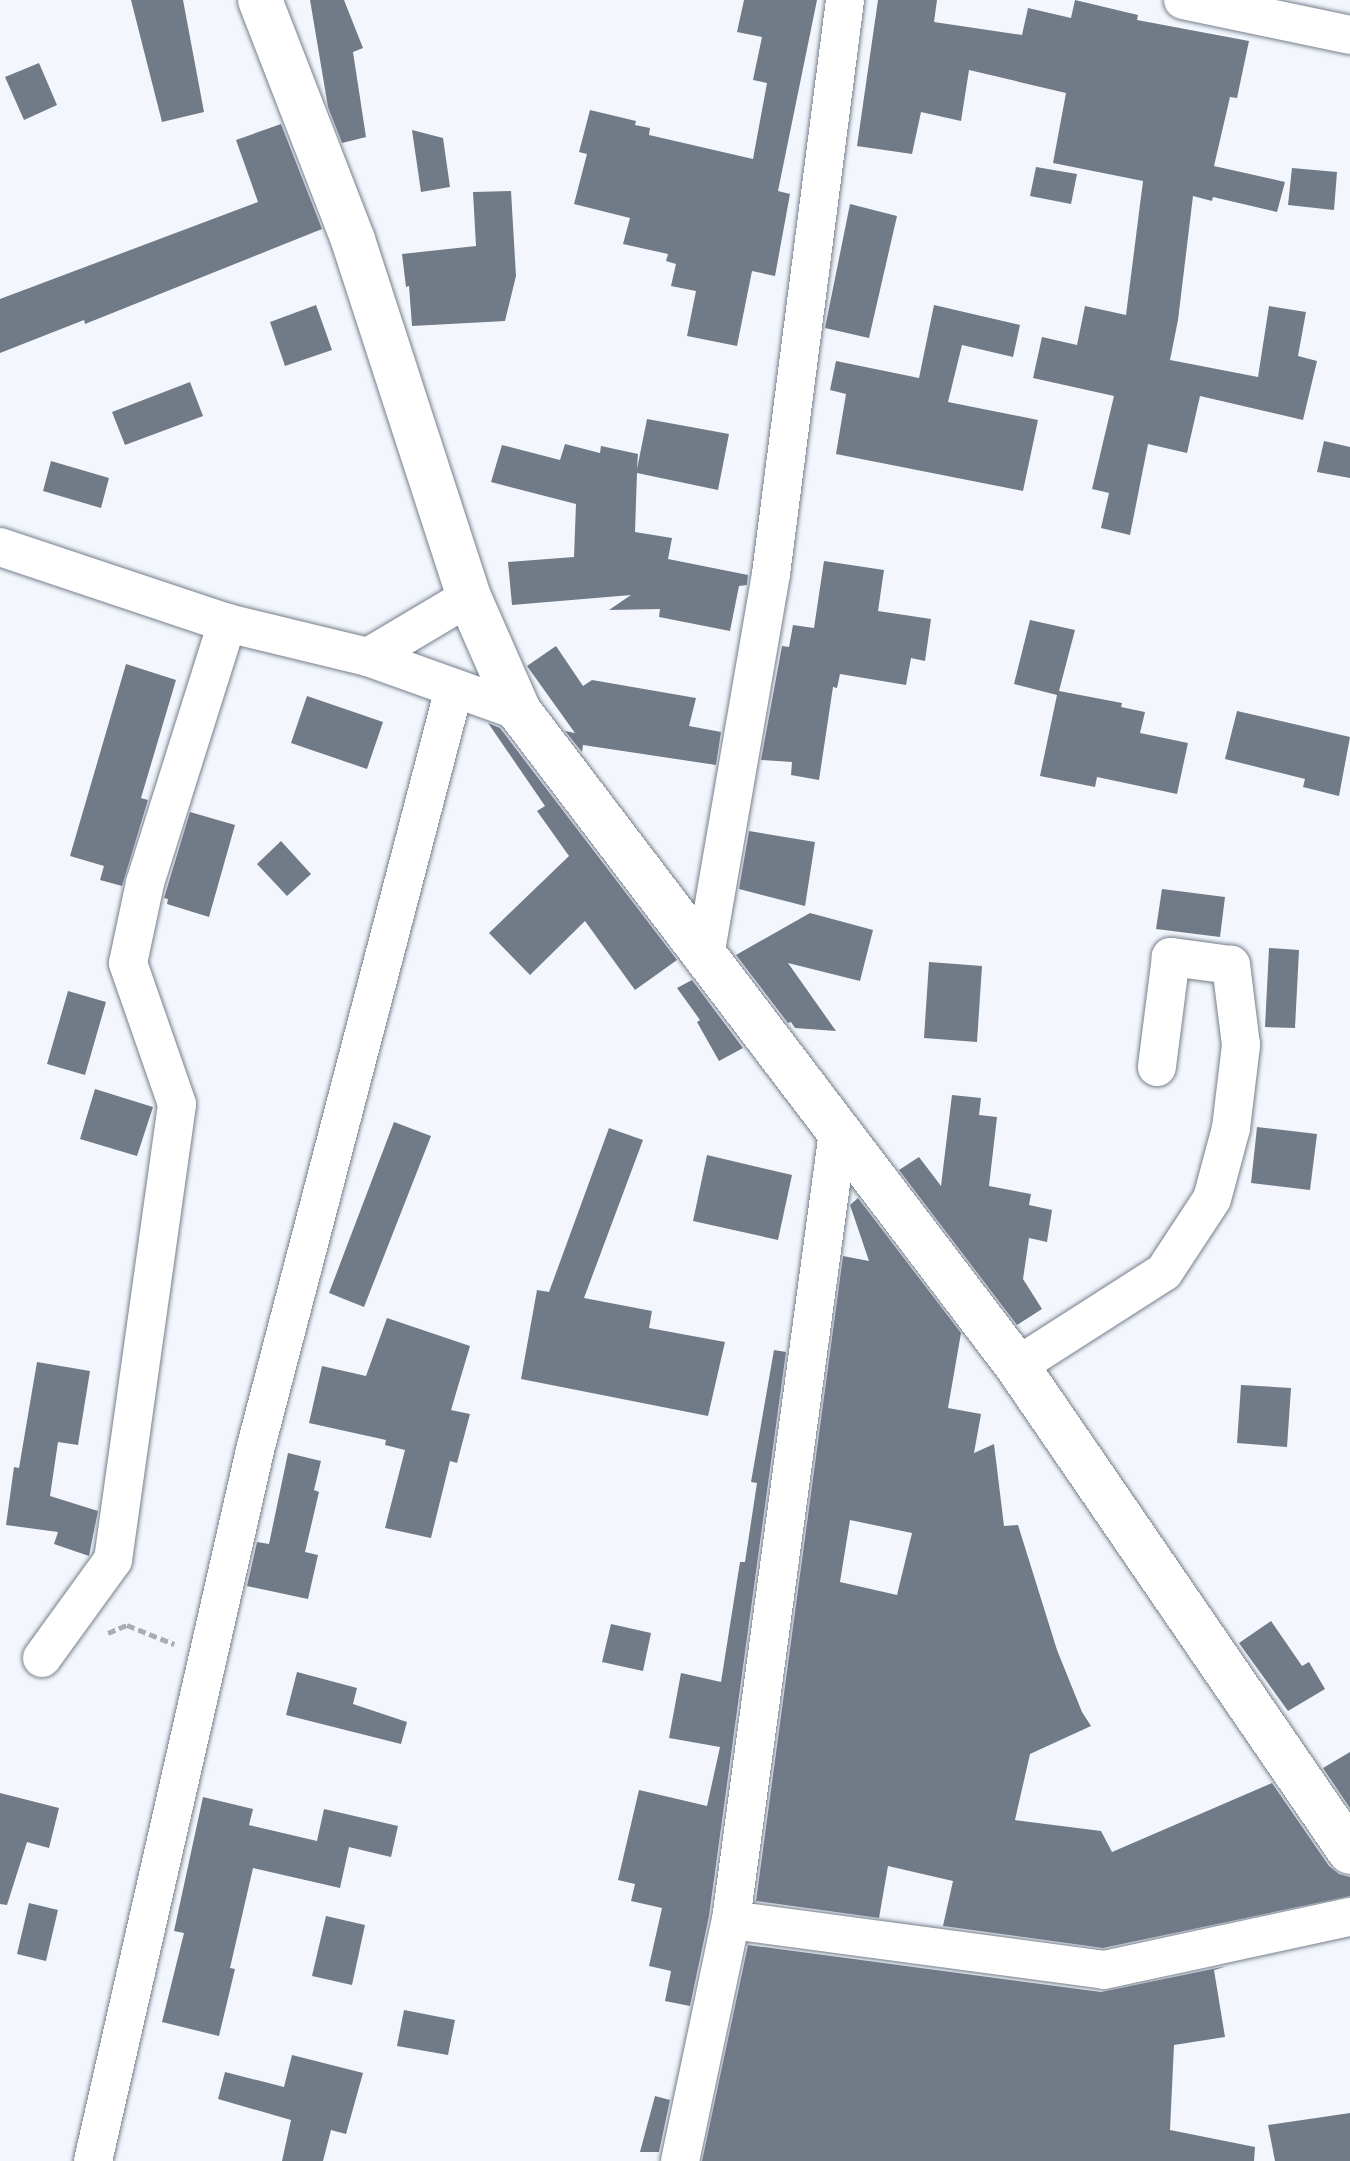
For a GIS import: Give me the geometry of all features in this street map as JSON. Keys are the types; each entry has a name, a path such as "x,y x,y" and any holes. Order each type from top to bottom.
{"street":[{"path":"260,0 353,240 469,597 519,711 1017,1366 1350,1852"},
{"path":"705,956 771,574 845,0"},
{"path":"1183,0 1350,35"},
{"path":"0,547 227,623 368,657 519,711"},
{"path":"368,657 469,597"},
{"path":"42,1658 113,1560 177,1104 128,963 145,883 227,623"},
{"path":"93,2161 255,1450 454,689"},
{"path":"1017,1366 1164,1272 1212,1199 1231,1128 1241,1045 1231,965 1171,957 1157,1067"},
{"path":"680,2161 731,1920 838,1132"},
{"path":"731,1920 1104,1970 1350,1917"}],"path":[{"path":"98,1636 127,1625 208,1657"}],"building":[{"path":"131,0 183,0 204,112 162,122"},
{"path":"310,0 344,0 363,48 353,52 366,137 342,143 328,107"},
{"path":"744,0 817,0 778,191 790,194 775,276 752,271 737,346 687,336 696,291 671,286 676,264 666,261 668,254 623,244 630,218 574,204 587,154 579,152 590,110 636,121 635,125 650,128 649,135 753,159 767,83 753,80 762,37 737,32"},
{"path":"878,0 937,0 934,22 1022,35 1028,8 1071,18 1075,0 1138,15 1137,20 1249,41 1237,98 1230,97 1214,166 1285,182 1277,212 1213,197 1212,201 1193,196 1170,360 1258,377 1269,306 1306,312 1298,356 1317,361 1303,420 1200,396 1187,453 1148,444 1130,535 1101,528 1109,493 1092,489 1114,396 1033,378 1042,337 1077,345 1085,306 1126,315 1143,181 1053,163 1066,93 969,70 961,121 921,112 912,154 857,146"},
{"path":"39,63 57,105 24,120 5,77"},
{"path":"281,124 322,229 85,324 84,320 0,353 0,299 258,202 236,140"},
{"path":"412,130 443,138 450,187 421,192"},
{"path":"1036,167 1077,174 1071,204 1030,196"},
{"path":"1292,168 1337,172 1334,210 1288,205"},
{"path":"511,191 516,276 505,321 412,326 409,286 406,287 402,254 476,246 473,192"},
{"path":"850,204 897,216 869,338 825,328"},
{"path":"316,305 332,350 285,366 270,322"},
{"path":"934,305 1020,325 1013,357 962,345 948,402 1038,420 1023,491 836,454 846,394 830,390 836,361 919,378"},
{"path":"190,382 203,416 125,445 112,412"},
{"path":"647,419 729,434 718,490 637,473 635,532 672,538 668,559 748,575 747,585 739,586 730,631 659,617 660,609 609,610 631,595 512,605 508,562 574,557 576,504 491,482 502,445 560,460 565,444 600,453 601,446 638,454 637,469"},
{"path":"1324,441 1350,447 1350,478 1317,472"},
{"path":"51,461 109,478 101,508 43,491"},
{"path":"824,561 884,570 878,611 931,619 925,661 911,658 906,685 840,674 837,688 833,687 819,780 791,775 792,762 761,760 782,646 789,647 793,625 814,628"},
{"path":"1030,620 1075,630 1059,691 1122,703 1121,707 1145,712 1140,733 1188,743 1177,794 1097,777 1095,787 1040,776 1057,695 1014,684"},
{"path":"556,646 583,686 592,680 696,698 689,726 721,732 716,765 583,745 582,752 565,731 575,733 527,666"},
{"path":"126,664 176,680 141,798 148,800 122,886 100,880 104,866 70,856"},
{"path":"307,696 383,722 367,769 291,743"},
{"path":"1237,711 1350,737 1339,796 1303,787 1305,779 1225,759"},
{"path":"488,723 500,728 677,960 635,990 585,921 530,975 489,933 569,856 537,811 545,806"},
{"path":"190,812 235,825 209,917 167,904 168,899 164,898"},
{"path":"749,831 815,842 805,906 739,889"},
{"path":"281,841 311,874 287,896 257,864"},
{"path":"1162,889 1225,897 1220,937 1156,929"},
{"path":"810,913 873,930 860,981 788,963 836,1031 795,1028 791,1022 788,1023 736,955"},
{"path":"1269,948 1299,950 1295,1028 1265,1027"},
{"path":"929,962 982,966 977,1042 924,1038"},
{"path":"692,980 743,1048 719,1061 697,1022 700,1020 677,988"},
{"path":"68,991 106,1002 85,1075 47,1064"},
{"path":"95,1089 153,1107 137,1156 80,1139"},
{"path":"952,1095 981,1098 979,1115 997,1117 989,1186 1031,1194 1029,1205 1052,1210 1047,1242 1029,1238 1023,1279 1042,1309 1017,1325 899,1170 919,1157 941,1186"},
{"path":"394,1122 431,1136 364,1307 329,1293"},
{"path":"1257,1127 1317,1134 1310,1190 1251,1183"},
{"path":"609,1128 643,1140 584,1298 652,1311 649,1328 725,1342 708,1416 521,1379 537,1290 549,1292"},
{"path":"707,1155 792,1175 778,1240 693,1221"},
{"path":"858,1198 961,1333 948,1408 981,1414 974,1453 994,1444 1004,1526 1018,1525 1057,1650 1082,1712 1091,1726 1030,1754 1015,1820 1101,1831 1112,1852 1272,1783 1329,1866 1339,1874 1350,1877 1350,1896 1103,1948 943,1926 953,1881 888,1866 879,1918 756,1901 843,1256 869,1261 850,1205","holes":["850,1520 912,1533 897,1595 840,1582"]},
{"path":"387,1318 470,1346 451,1410 470,1414 457,1463 450,1461 431,1538 385,1528 405,1450 385,1445 386,1440 309,1423 322,1366 366,1376"},
{"path":"774,1350 786,1352 709,1916 690,2006 665,2001 671,1971 649,1966 662,1908 631,1901 635,1884 618,1880 639,1790 707,1806 720,1747 669,1738 681,1673 721,1682 740,1562 745,1562 757,1483 751,1482"},
{"path":"37,1362 90,1371 78,1445 58,1442 50,1496 98,1511 89,1556 54,1544 58,1532 6,1525 14,1467 19,1468"},
{"path":"1241,1385 1291,1388 1287,1447 1237,1443"},
{"path":"288,1453 321,1461 314,1490 319,1492 305,1552 318,1555 308,1599 247,1586 257,1542 269,1544"},
{"path":"1271,1621 1302,1666 1309,1662 1325,1689 1288,1711 1239,1643"},
{"path":"611,1624 651,1633 643,1671 602,1662"},
{"path":"297,1672 357,1688 353,1704 407,1722 401,1744 286,1715"},
{"path":"1350,1752 1350,1808 1323,1768"},
{"path":"0,1793 59,1808 49,1848 27,1842 7,1905 0,1904"},
{"path":"203,1797 253,1809 249,1825 317,1841 324,1809 398,1826 391,1857 349,1847 340,1888 253,1868 230,1968 235,1969 219,2036 162,2022 184,1933 174,1931"},
{"path":"29,1903 58,1910 46,1961 17,1954"},
{"path":"326,1916 365,1925 352,1985 312,1976"},
{"path":"748,1945 1101,1992 1227,1966 1214,1970 1225,2037 1174,2045 1170,2130 1255,2147 1254,2161 702,2161"},
{"path":"404,2010 455,2020 448,2055 397,2046"},
{"path":"292,2055 363,2073 346,2134 331,2130 323,2161 282,2161 291,2120 218,2099 225,2072 284,2087"},
{"path":"655,2096 670,2100 659,2152 640,2152"},
{"path":"1350,2113 1350,2161 1275,2161 1268,2125"}]}
